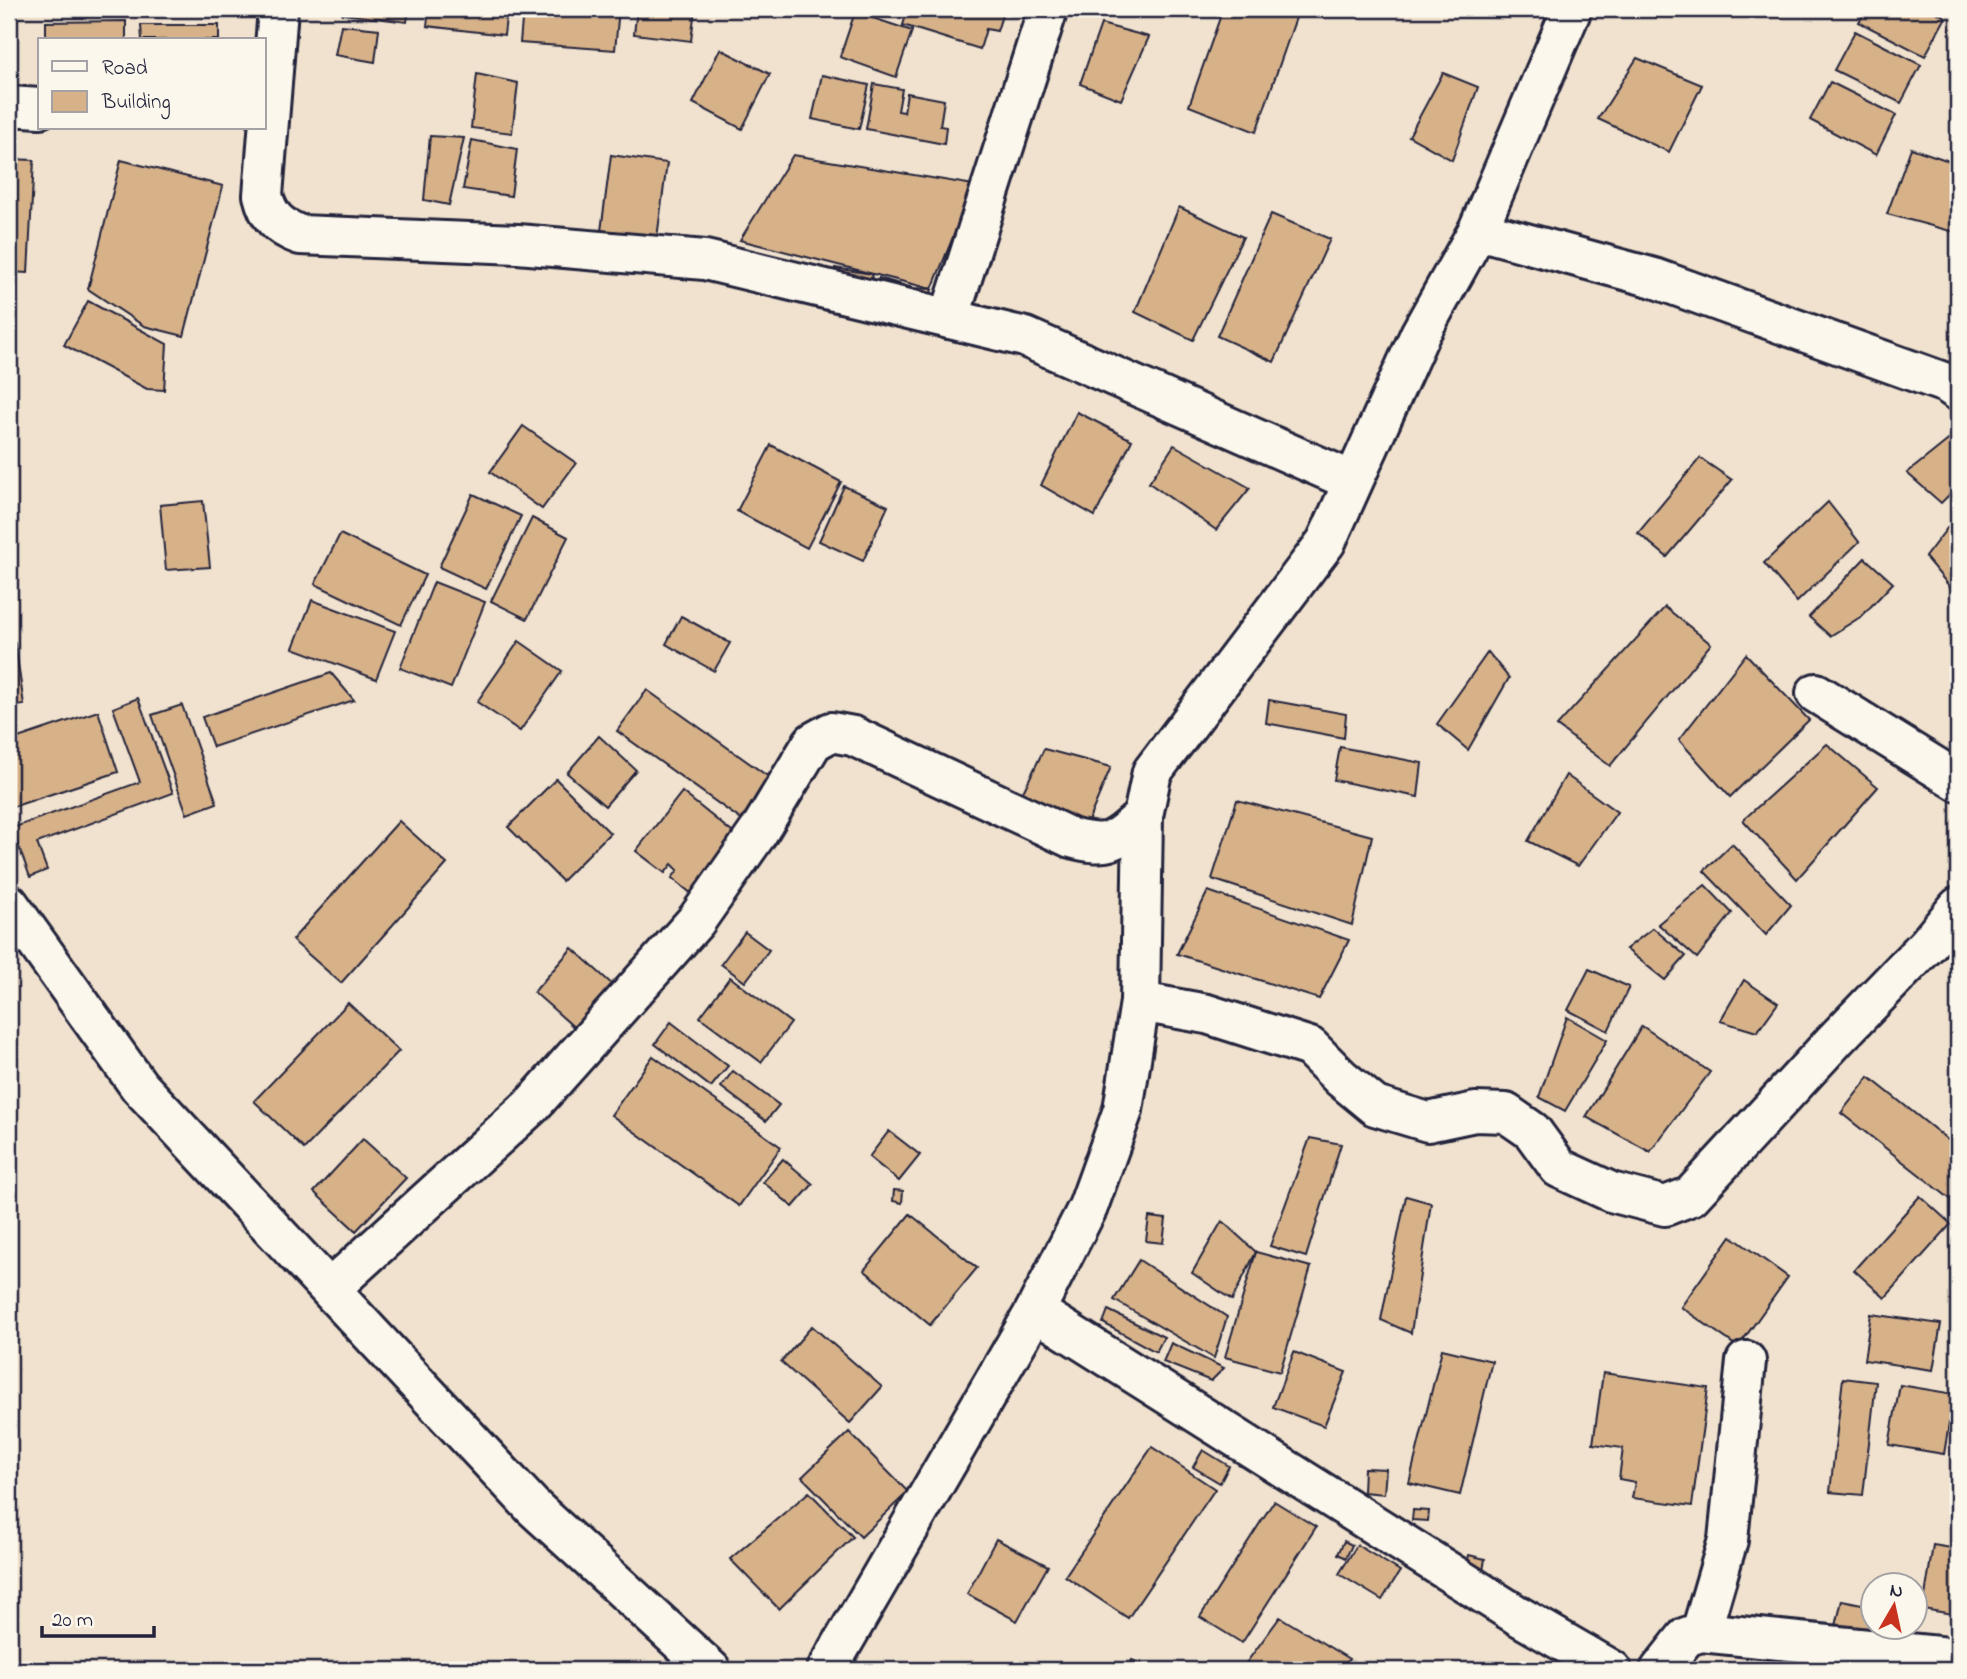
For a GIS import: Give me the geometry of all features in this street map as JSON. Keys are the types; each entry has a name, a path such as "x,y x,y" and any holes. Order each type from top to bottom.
{"street":[{"path":"266,120 278,9"},
{"path":"948,319 1048,9"},
{"path":"827,1670 1035,1311 1088,1207 1123,1110 1140,1002 1143,816 1152,772 1326,542 1420,334 1478,230 1572,9"},
{"path":"9,106 38,108"},
{"path":"266,130 263,195 266,208 274,220 285,229 300,235 518,244 705,260 1025,337 1352,481"},
{"path":"1478,230 1654,278 1946,383 1958,391"},
{"path":"1815,693 1958,781"},
{"path":"330,1289 531,1106 687,932 759,831 813,742 831,732 853,736 1071,838 1095,845 1119,838 1143,816"},
{"path":"9,904 139,1086 533,1507 711,1670"},
{"path":"1140,1002 1206,1014 1310,1047 1374,1106 1428,1122 1475,1112 1506,1113 1532,1131 1559,1168 1612,1192 1665,1206 1692,1196 1835,1040 1928,944 1958,907"},
{"path":"1035,1311 1517,1615 1612,1670"},
{"path":"1700,1632 1728,1540 1746,1361"},
{"path":"1660,1670 1686,1637 1700,1632 1958,1658"}],"building":[{"path":"38,9 38,11 9,10"},
{"path":"343,9 409,9 407,22 342,14"},
{"path":"429,9 507,9 504,35 427,26"},
{"path":"523,9 619,9 615,50 520,43"},
{"path":"637,9 695,9 691,41 634,34"},
{"path":"908,9 1004,9 997,31 986,29 980,49 903,25"},
{"path":"1223,9 1299,9 1256,132 1189,106"},
{"path":"1866,9 1930,9 1946,17 1925,56 1859,22"},
{"path":"855,12 912,31 896,77 840,57"},
{"path":"126,21 126,38 46,38 46,22"},
{"path":"1101,24 1149,37 1121,100 1080,84"},
{"path":"141,25 219,25 219,38 142,38"},
{"path":"341,25 379,29 375,62 335,55"},
{"path":"1855,31 1921,65 1901,103 1834,70"},
{"path":"720,49 770,74 742,129 693,103"},
{"path":"1637,58 1702,85 1669,152 1598,119"},
{"path":"1443,73 1478,87 1452,160 1409,136"},
{"path":"477,74 518,83 512,133 471,128"},
{"path":"822,75 869,85 859,129 812,119"},
{"path":"1830,82 1896,115 1876,155 1810,120"},
{"path":"874,84 902,89 898,111 904,112 907,93 944,100 940,126 946,127 944,144 866,129"},
{"path":"430,136 464,138 449,205 424,200"},
{"path":"472,140 517,149 511,196 463,189"},
{"path":"1911,148 1958,164 1958,233 1887,214"},
{"path":"611,155 667,163 657,238 601,231"},
{"path":"793,155 974,185 932,289 740,240"},
{"path":"9,159 34,160 28,273 9,272"},
{"path":"121,160 223,186 184,336 144,326 88,289"},
{"path":"1179,207 1243,237 1193,340 1135,312"},
{"path":"1271,214 1330,239 1274,362 1217,336"},
{"path":"835,268 872,274 869,293 832,287"},
{"path":"879,278 913,288 932,289 928,307 875,297"},
{"path":"88,301 167,344 164,390 147,389 64,345"},
{"path":"1077,412 1132,440 1095,516 1041,485"},
{"path":"523,426 576,463 542,509 490,472"},
{"path":"1957,433 1958,486 1941,503 1907,473"},
{"path":"771,445 841,482 807,548 737,511"},
{"path":"1174,445 1250,488 1216,530 1149,483"},
{"path":"1700,458 1732,480 1667,557 1638,533"},
{"path":"844,486 888,506 863,561 819,541"},
{"path":"473,494 521,516 486,589 439,567"},
{"path":"203,501 210,567 166,570 160,505"},
{"path":"1828,502 1859,542 1797,602 1764,563"},
{"path":"532,518 568,537 527,619 491,601"},
{"path":"1951,523 1958,527 1958,579 1950,587 1925,557"},
{"path":"340,534 425,575 401,625 315,584"},
{"path":"1865,558 1893,583 1862,616 1830,636 1809,617"},
{"path":"434,582 485,602 451,688 400,668"},
{"path":"312,600 395,631 376,679 293,648"},
{"path":"1665,607 1711,644 1610,766 1557,726"},
{"path":"681,616 730,643 714,671 666,644"},
{"path":"519,641 562,671 520,731 477,702"},
{"path":"15,643 24,705 9,707 9,644"},
{"path":"1488,652 1509,678 1468,750 1437,724"},
{"path":"1746,654 1809,720 1730,797 1679,740"},
{"path":"331,673 354,700 213,747 202,717"},
{"path":"647,690 773,780 743,821 617,731"},
{"path":"138,698 173,793 37,843 47,870 30,877 12,828 140,782 113,708"},
{"path":"1269,700 1346,714 1344,738 1266,723"},
{"path":"182,705 217,803 187,814 152,715"},
{"path":"98,711 118,772 9,808 9,741"},
{"path":"599,736 636,770 605,806 567,773"},
{"path":"1827,744 1878,787 1797,879 1743,820"},
{"path":"1340,747 1422,763 1418,797 1334,780"},
{"path":"1044,749 1111,767 1087,824 1022,794"},
{"path":"1566,775 1617,812 1578,866 1528,841"},
{"path":"556,779 610,833 562,881 508,827"},
{"path":"682,792 743,841 697,898 672,878 678,870 672,864 665,873 636,851"},
{"path":"1237,800 1372,836 1352,925 1212,879"},
{"path":"399,821 447,864 341,983 292,940"},
{"path":"1732,844 1791,905 1766,935 1704,871"},
{"path":"1705,885 1732,913 1697,958 1658,924"},
{"path":"1208,891 1349,940 1319,999 1177,954"},
{"path":"1653,928 1686,956 1665,980 1626,949"},
{"path":"745,932 769,950 745,982 721,964"},
{"path":"572,948 614,986 576,1029 534,992"},
{"path":"1589,969 1629,987 1608,1031 1568,1010"},
{"path":"730,977 791,1023 761,1062 700,1017"},
{"path":"1744,980 1778,1003 1757,1032 1720,1021"},
{"path":"348,1003 399,1051 304,1149 254,1101"},
{"path":"1567,1017 1607,1040 1565,1111 1539,1097"},
{"path":"671,1022 728,1066 711,1087 655,1044"},
{"path":"1642,1026 1710,1072 1650,1152 1586,1117"},
{"path":"653,1056 781,1147 739,1206 611,1115"},
{"path":"733,1071 779,1105 766,1121 721,1087"},
{"path":"1869,1077 1958,1148 1958,1205 1841,1113"},
{"path":"889,1131 920,1155 899,1181 869,1157"},
{"path":"1310,1138 1341,1144 1306,1257 1270,1246"},
{"path":"363,1139 406,1178 356,1231 314,1192"},
{"path":"783,1159 813,1184 793,1207 763,1182"},
{"path":"894,1190 903,1191 902,1203 893,1201"},
{"path":"1406,1196 1431,1203 1411,1333 1381,1320"},
{"path":"1920,1196 1951,1224 1885,1298 1854,1270"},
{"path":"910,1214 977,1268 930,1325 864,1270"},
{"path":"1149,1217 1166,1219 1163,1243 1146,1241"},
{"path":"1222,1221 1256,1252 1232,1300 1192,1273"},
{"path":"1731,1236 1788,1277 1738,1347 1681,1307"},
{"path":"1256,1252 1311,1267 1280,1372 1225,1357"},
{"path":"1139,1260 1227,1317 1214,1358 1114,1300"},
{"path":"1108,1310 1164,1337 1156,1352 1103,1323"},
{"path":"1871,1314 1941,1324 1933,1370 1864,1360"},
{"path":"812,1326 882,1387 850,1423 781,1362"},
{"path":"1171,1343 1224,1368 1211,1381 1163,1362"},
{"path":"1442,1349 1492,1361 1460,1495 1409,1483"},
{"path":"1294,1352 1346,1372 1324,1426 1273,1407"},
{"path":"1603,1373 1708,1388 1692,1506 1632,1498 1635,1482 1619,1479 1623,1448 1593,1444"},
{"path":"1843,1378 1876,1382 1863,1495 1830,1492"},
{"path":"1900,1385 1954,1394 1944,1454 1889,1445"},
{"path":"849,1432 908,1492 861,1537 802,1477"},
{"path":"1152,1447 1215,1489 1128,1618 1065,1576"},
{"path":"1203,1450 1229,1466 1220,1483 1193,1467"},
{"path":"1364,1468 1386,1469 1384,1494 1363,1492"},
{"path":"809,1492 853,1537 779,1609 730,1559"},
{"path":"1274,1501 1316,1527 1242,1643 1200,1617"},
{"path":"1413,1510 1429,1511 1428,1521 1412,1520"},
{"path":"996,1539 1048,1566 1017,1621 967,1594"},
{"path":"1344,1541 1352,1545 1346,1558 1338,1554"},
{"path":"1357,1545 1400,1571 1382,1600 1339,1574"},
{"path":"1933,1545 1958,1549 1958,1615 1928,1610 1928,1577"},
{"path":"1469,1555 1485,1559 1483,1571 1466,1567"},
{"path":"1842,1600 1858,1603 1858,1631 1836,1626"},
{"path":"1280,1617 1349,1659 1341,1670 1241,1670"},
{"path":"1132,1660 1155,1670 1127,1670"}]}
